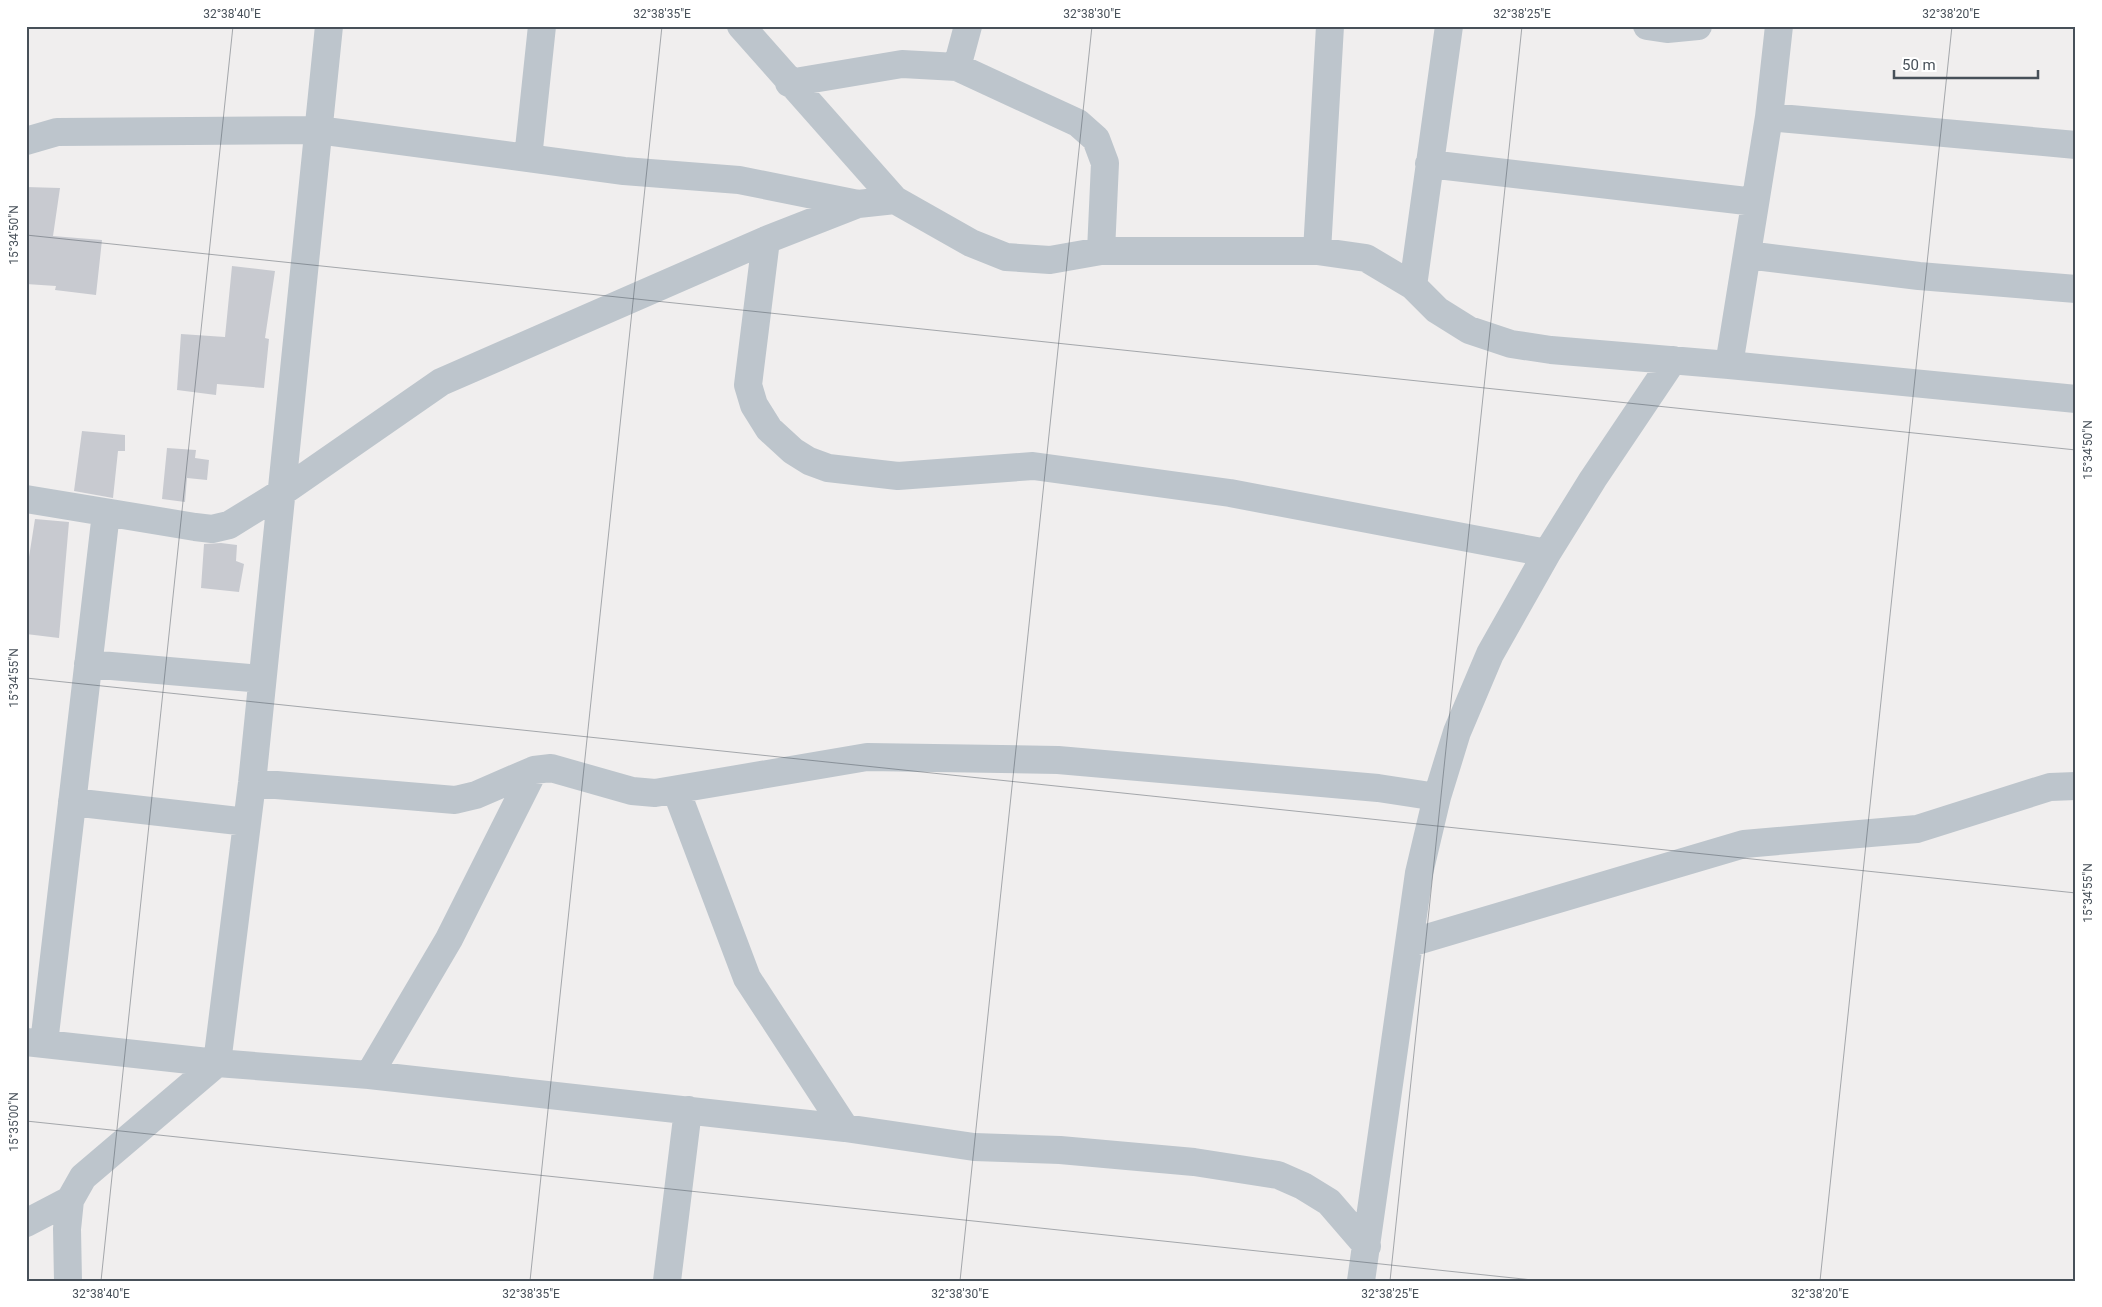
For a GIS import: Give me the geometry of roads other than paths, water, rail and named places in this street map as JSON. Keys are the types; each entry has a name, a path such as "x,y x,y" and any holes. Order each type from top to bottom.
{"street":[{"path":"68,1281 67,1229 70,1200 83,1177 218,1063 252,783 329,26"},
{"path":"528,158 542,26"},
{"path":"741,26 789,83 895,200 971,243 1006,257 1050,260 1101,251 1318,251 1366,258 1413,286 1437,310 1469,330 1511,344 1552,350 1729,365 2076,399"},
{"path":"956,67 968,26"},
{"path":"1318,251 1330,26"},
{"path":"1413,286 1449,26"},
{"path":"1646,26 1667,29 1698,26"},
{"path":"1729,365 1769,117 1780,26"},
{"path":"789,83 902,64 956,67 1078,122 1096,139 1105,163 1101,251"},
{"path":"1769,117 2076,145"},
{"path":"26,141 57,132 318,130 624,171 738,180 858,204"},
{"path":"1429,164 1756,202"},
{"path":"26,499 212,529 229,524 280,493 441,382 766,240 858,204 895,200"},
{"path":"766,240 748,385 754,404 769,429 793,451 809,461 828,468 898,476 1033,466 1230,493 1547,553"},
{"path":"1747,255 1918,276 2076,290"},
{"path":"1361,1281 1410,943 1418,873 1437,798 1457,732 1490,654 1547,553 1593,479 1673,360"},
{"path":"106,513 72,802 35,1042 218,1063 368,1075 688,1110 845,1128 974,1148 1060,1150 1194,1162 1278,1175 1303,1186 1329,1202 1367,1246"},
{"path":"88,664 262,679"},
{"path":"252,783 455,800 476,795 534,770 551,768 632,791 655,794 867,757 1058,760 1378,788 1437,798"},
{"path":"368,1075 449,939 534,770"},
{"path":"1410,943 1744,844 1917,829 2050,787 2076,786"},
{"path":"676,790 747,978 845,1128"},
{"path":"72,802 246,822"},
{"path":"667,1281 688,1110"},
{"path":"26,1223 70,1200"}]}
